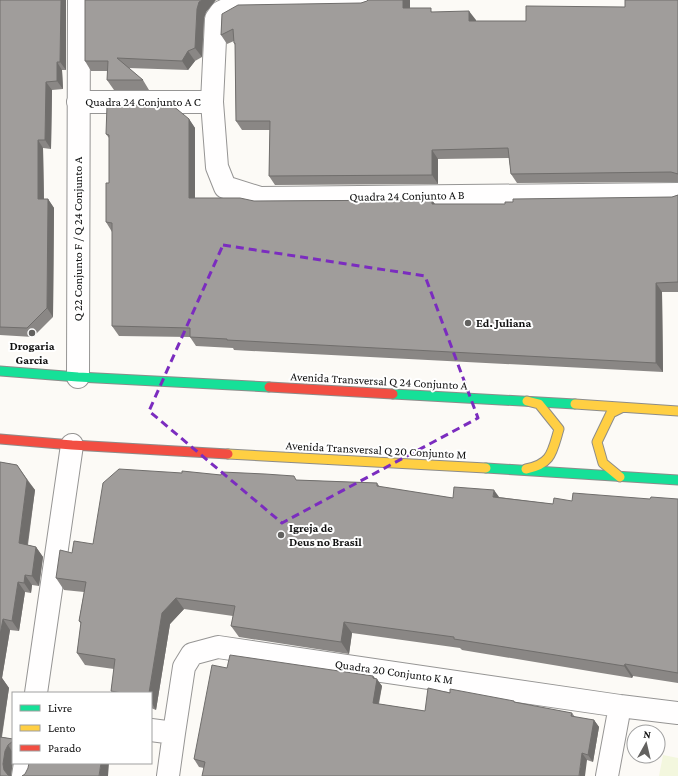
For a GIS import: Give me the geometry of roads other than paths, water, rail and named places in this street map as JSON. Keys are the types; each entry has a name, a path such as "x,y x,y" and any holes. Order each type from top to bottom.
{"street":[{"name":"Q 22 Conjunto F / Q 24 Conjunto A","path":"78,377 79,0"},
{"name":"Quadra 24 Conjunto A C","path":"78,102 212,102 216,19 221,12 242,2 367,0"},
{"name":"Quadra 24 Conjunto A B","path":"212,102 217,168 225,187 260,198 678,194"},
{"name":"Avenida Transversal Q 24 Conjunto A","path":"0,371 78,377 524,401 678,411"},
{"path":"521,470 537,468 550,459 559,429 539,404 524,401"},
{"path":"620,477 603,463 597,442 611,413 621,408"},
{"name":"Avenida Transversal Q 20 Conjunto M","path":"0,439 72,445 678,480"},
{"path":"36,692 72,445"},
{"name":"Quadra 20 Conjunto K M","path":"168,776 184,667 192,654 218,647 620,706 678,713"},
{"path":"607,776 620,706"},
{"path":"152,730 174,733"},
{"path":"23,776 26,764"}],"place":[{"name":"Ed. Juliana","path":"468,323"},
{"name":"Drogaria Garcia","path":"32,333"},
{"name":"Igreja de Deus no Brasil","path":"281,535"}]}
